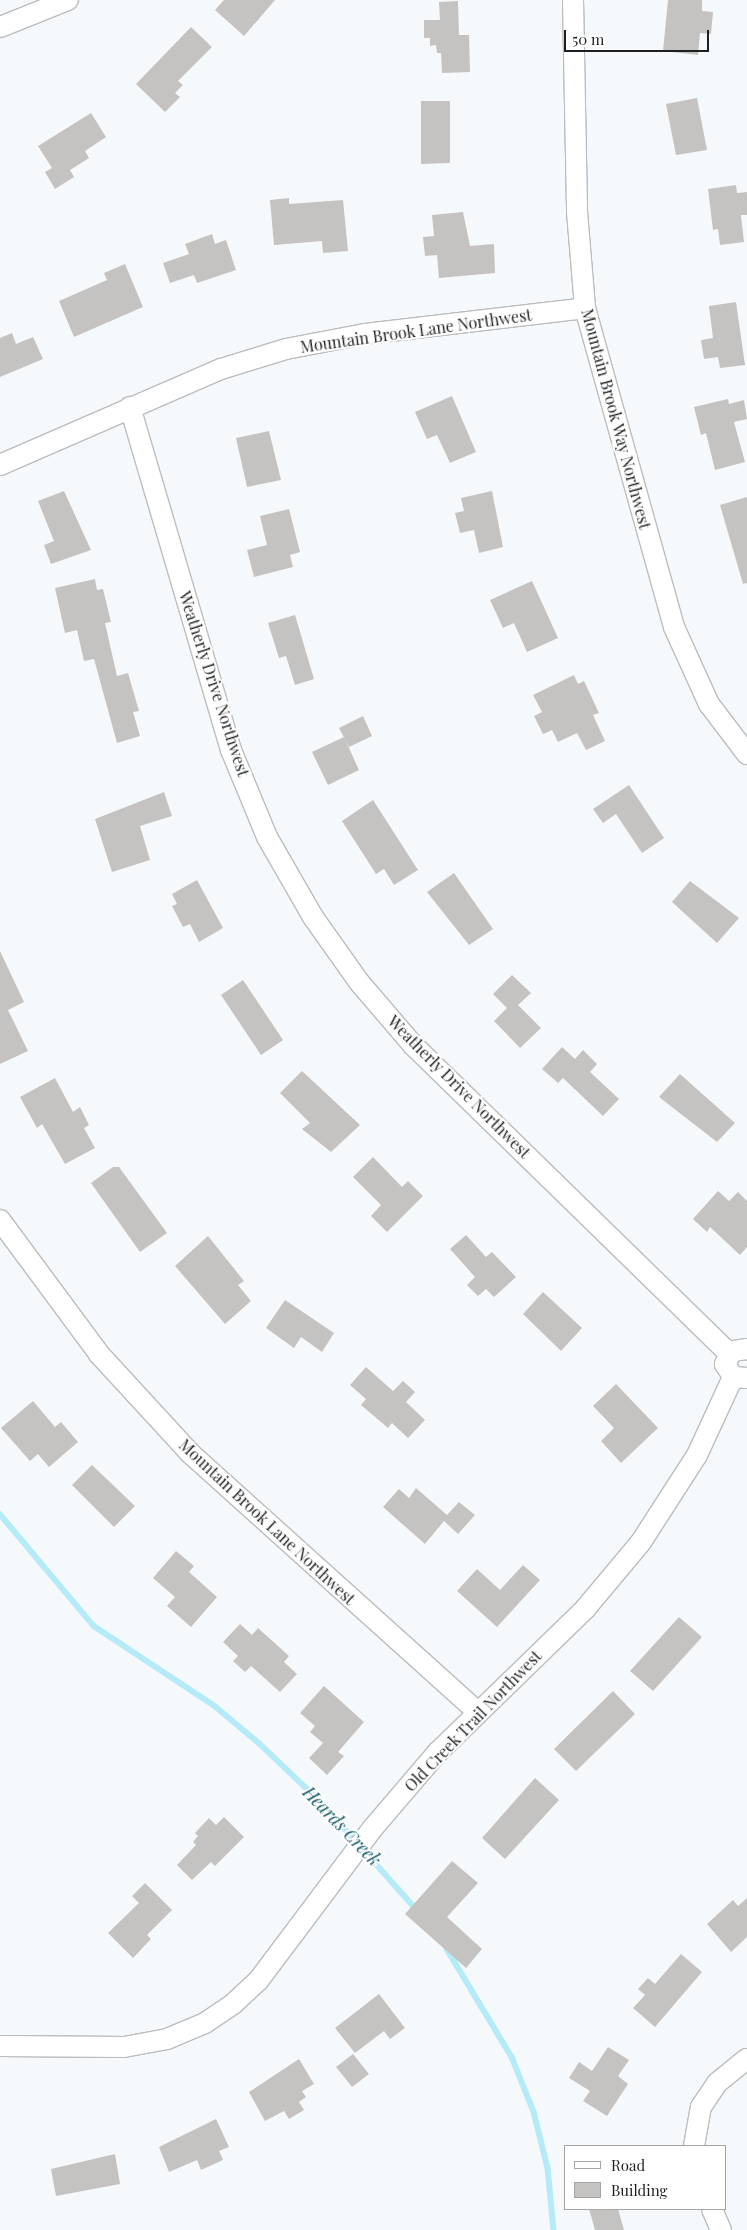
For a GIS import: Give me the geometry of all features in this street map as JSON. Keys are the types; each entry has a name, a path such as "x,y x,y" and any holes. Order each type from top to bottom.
{"street":[{"path":"0,27 68,0"},
{"name":"Mountain Brook Way Northwest","path":"573,0 577,212 585,308 674,627 709,704 747,754"},
{"name":"Mountain Brook Lane Northwest","path":"0,465 221,369 308,344 585,308"},
{"name":"Weatherly Drive Northwest","path":"130,407 231,750 268,836 313,917 359,982 413,1045 738,1351"},
{"name":"Mountain Brook Lane Northwest","path":"0,1220 99,1354 190,1453 478,1712"},
{"path":"738,1351 726,1369 740,1377"},
{"name":"Old Creek Trail Northwest","path":"0,2046 124,2047 167,2039 205,2023 233,2004 258,1981 373,1828 478,1712 584,1608 641,1542 697,1455 740,1377"},
{"path":"694,2145 701,2107 717,2083 747,2059"},
{"path":"712,2210 721,2230"}],"building":[{"path":"224,0 275,0 244,36 215,10"},
{"path":"668,0 702,0 702,11 713,12 711,34 700,33 698,55 663,51"},
{"path":"458,1 459,35 469,35 470,72 442,73 441,53 437,53 436,45 430,46 430,38 424,38 424,20 440,20 439,2"},
{"path":"191,27 212,47 178,81 183,85 175,93 180,97 165,112 136,84"},
{"path":"697,98 707,150 676,155 666,104"},
{"path":"421,101 450,101 450,163 421,164"},
{"path":"91,113 106,137 85,151 89,158 70,170 74,177 55,189 45,172 52,168 38,146"},
{"path":"736,185 737,193 747,192 747,215 741,215 744,242 720,245 718,229 713,230 708,189"},
{"path":"289,198 289,204 343,200 348,251 323,253 322,241 274,245 270,200"},
{"path":"463,212 470,246 494,244 495,273 439,278 437,255 425,256 423,237 434,236 432,215"},
{"path":"212,234 215,244 226,240 236,270 197,283 194,275 170,283 163,263 189,254 185,244"},
{"path":"125,264 143,307 74,337 59,301 107,280 104,273"},
{"path":"736,302 745,365 720,368 718,357 704,359 701,340 713,338 709,306"},
{"path":"12,333 16,344 33,337 43,359 0,377 0,338"},
{"path":"452,396 476,452 450,463 437,435 427,439 415,412"},
{"path":"728,399 729,404 744,400 747,419 734,422 745,462 715,470 706,433 701,435 694,407"},
{"path":"269,431 281,480 247,487 236,438"},
{"path":"64,491 91,550 51,564 44,545 54,541 38,501"},
{"path":"492,491 503,547 479,553 474,530 460,533 455,513 464,511 461,498"},
{"path":"747,497 747,583 743,584 720,505"},
{"path":"289,509 300,552 290,555 293,567 254,577 247,550 267,545 260,516"},
{"path":"95,579 97,590 103,589 111,622 105,623 117,676 128,673 139,711 133,712 140,736 117,743 94,659 84,661 77,630 65,633 55,588"},
{"path":"532,581 558,638 527,652 514,623 503,628 490,600"},
{"path":"295,615 314,679 295,685 286,656 279,658 268,623"},
{"path":"574,675 578,684 584,681 599,713 593,715 605,741 586,750 577,733 558,742 552,730 543,734 534,716 542,712 533,695"},
{"path":"363,716 372,736 349,747 339,728"},
{"path":"344,737 359,770 328,785 312,752"},
{"path":"629,785 664,838 642,853 616,814 603,823 593,809"},
{"path":"164,792 172,816 140,826 150,860 112,872 95,819"},
{"path":"373,800 418,870 394,885 384,869 376,874 342,821"},
{"path":"454,873 493,929 469,945 427,892"},
{"path":"197,880 223,928 199,942 190,924 183,927 172,906 177,904 172,894"},
{"path":"690,881 739,918 717,943 672,902"},
{"path":"0,951 24,1002 8,1010 28,1051 0,1064"},
{"path":"512,975 531,993 518,1005 541,1028 520,1048 494,1021 507,1008 493,994"},
{"path":"243,980 283,1040 261,1055 221,995"},
{"path":"562,1047 575,1059 583,1050 597,1064 590,1072 619,1099 603,1116 563,1078 558,1083 542,1069"},
{"path":"302,1071 360,1125 331,1152 302,1129 310,1123 280,1093"},
{"path":"680,1074 735,1123 717,1142 659,1097"},
{"path":"55,1078 73,1112 80,1107 89,1125 84,1128 95,1148 65,1164 42,1124 37,1128 20,1097"},
{"path":"373,1157 402,1187 408,1181 423,1196 387,1232 371,1216 381,1205 353,1177"},
{"path":"113,1167 119,1167 167,1233 140,1252 91,1183"},
{"path":"718,1191 729,1201 738,1192 747,1201 747,1247 740,1255 710,1227 707,1232 693,1219"},
{"path":"466,1235 486,1257 492,1252 516,1277 494,1297 486,1289 478,1296 467,1285 475,1277 450,1249"},
{"path":"208,1236 244,1281 238,1285 251,1301 225,1324 175,1266"},
{"path":"543,1292 582,1328 561,1351 523,1314"},
{"path":"285,1300 334,1333 322,1352 301,1337 294,1348 266,1328"},
{"path":"366,1367 393,1391 403,1381 415,1392 406,1402 425,1420 408,1438 392,1423 388,1428 361,1405 366,1399 350,1385"},
{"path":"616,1384 658,1428 621,1463 601,1441 614,1428 593,1406"},
{"path":"33,1401 55,1427 61,1422 78,1442 49,1467 38,1454 30,1461 1,1428"},
{"path":"92,1465 135,1506 114,1527 72,1485"},
{"path":"416,1488 447,1515 459,1502 475,1515 458,1534 444,1521 425,1544 383,1507 399,1489 409,1498"},
{"path":"176,1551 194,1566 189,1572 217,1597 191,1627 167,1606 175,1597 153,1578"},
{"path":"523,1565 540,1580 497,1627 457,1591 477,1569 500,1590"},
{"path":"679,1617 702,1637 653,1691 630,1671"},
{"path":"240,1624 252,1635 258,1628 289,1656 284,1662 297,1674 280,1692 251,1666 245,1672 233,1661 238,1656 223,1642"},
{"path":"324,1686 364,1722 338,1752 344,1756 327,1775 309,1758 323,1743 310,1732 315,1726 300,1713"},
{"path":"613,1691 635,1714 576,1771 554,1749"},
{"path":"535,1778 559,1800 505,1859 482,1838"},
{"path":"224,1817 244,1837 215,1866 211,1862 192,1880 177,1865 196,1845 193,1842 198,1836 195,1833 209,1818 216,1825"},
{"path":"452,1861 478,1883 447,1917 482,1949 466,1968 405,1914"},
{"path":"145,1883 172,1910 147,1935 151,1939 133,1958 108,1933 139,1903 132,1896"},
{"path":"747,1898 747,1937 731,1952 707,1924 733,1900 738,1906"},
{"path":"681,1954 702,1972 655,2027 633,2008 645,1995 638,1989 648,1978 655,1984"},
{"path":"379,1994 405,2028 390,2039 384,2031 355,2053 335,2028"},
{"path":"608,2047 629,2060 618,2076 628,2084 607,2116 583,2101 590,2091 569,2078 579,2062 592,2071"},
{"path":"353,2054 369,2074 352,2087 336,2067"},
{"path":"299,2059 314,2084 302,2091 306,2097 299,2102 304,2110 289,2119 284,2111 265,2121 249,2092"},
{"path":"216,2119 229,2147 219,2151 223,2160 201,2170 197,2160 169,2172 159,2147"},
{"path":"115,2154 120,2184 56,2196 51,2169"},
{"path":"589,2210 618,2210 624,2230 595,2230"}],"waterway":[{"name":"Heards Creek","path":"0,1514 94,1626 215,1706 259,1743 322,1803 417,1910"},
{"name":"Heards Creek","path":"447,1949 512,2057 534,2112 548,2168 554,2230"}]}
